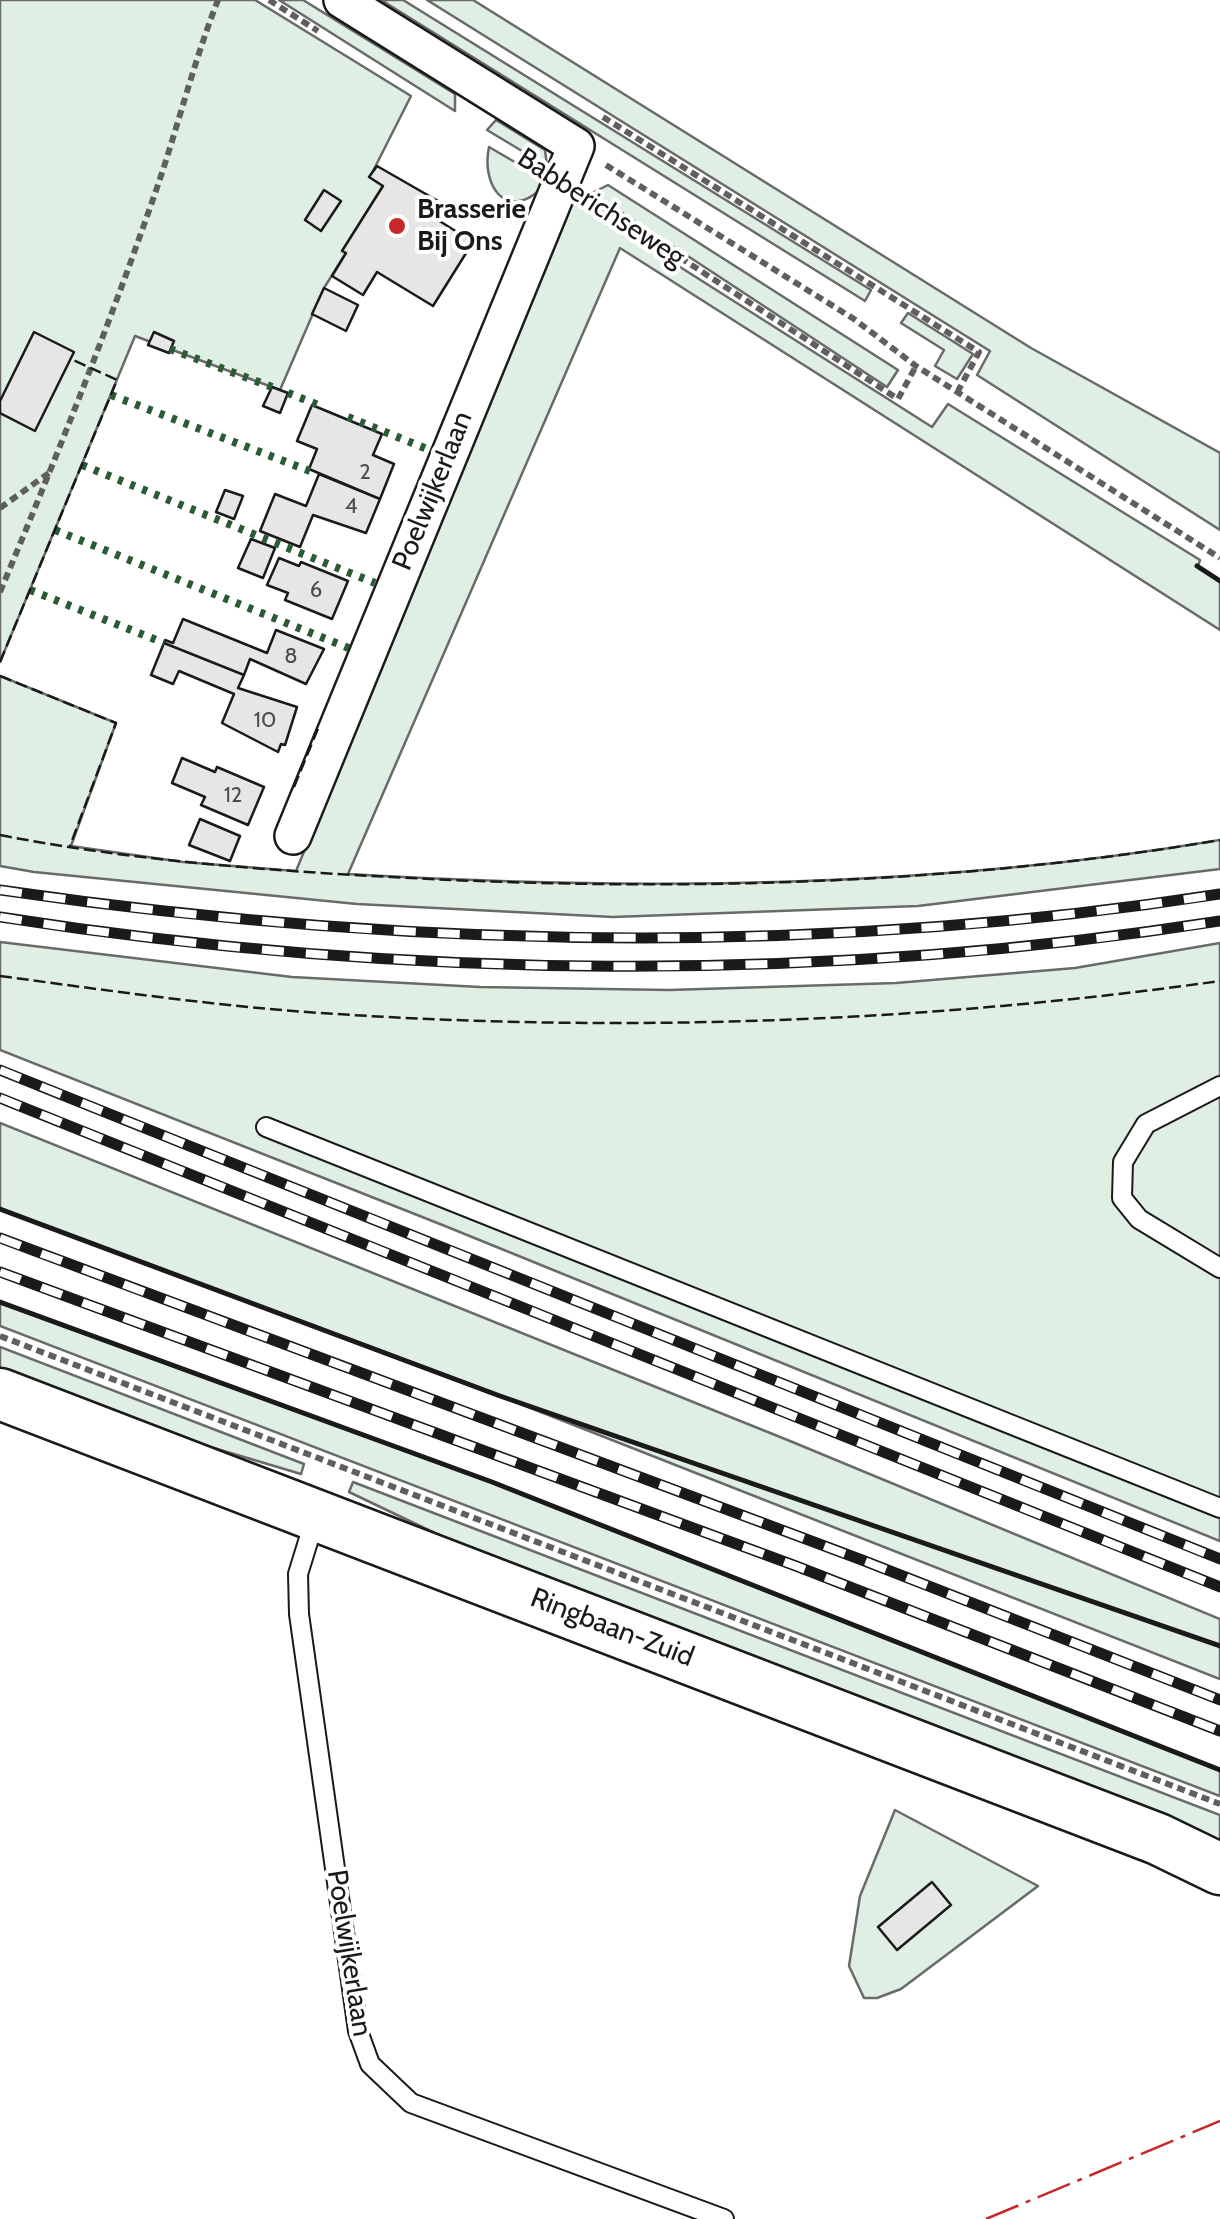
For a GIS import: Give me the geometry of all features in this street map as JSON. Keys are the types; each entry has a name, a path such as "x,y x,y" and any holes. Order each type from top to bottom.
{"street":[{"name":"Babberichseweg","path":"342,0 576,146"},
{"name":"Poelwijkerlaan","path":"293,836 576,146"},
{"name":"Ringbaan-Zuid","path":"0,1394 1158,1839 1220,1870"}],"lane":[{"path":"1220,1086 1146,1124 1123,1162 1122,1198 1139,1219 1220,1268"},
{"path":"266,1126 1220,1508"},
{"name":"Poelwijkerlaan","path":"316,1515 298,1574 299,1614 358,2031 370,2064 411,2103 724,2219"}],"path":[{"path":"0,592 105,335 218,0"},
{"path":"269,0 332,40"},
{"path":"598,114 979,352 958,391"},
{"name":"Babberichseweg","path":"576,146 854,319 916,366 1220,558"},
{"name":"Babberichseweg","path":"560,180 898,399 916,366"},
{"path":"0,508 50,472"},
{"name":"Ringbaan-Zuid","path":"0,1336 1220,1804"}],"green space":[{"path":"0,0 255,0 411,96 370,177 383,186 343,250 346,253 324,288 280,390 135,336 0,662"},
{"path":"279,0 303,0 455,94 455,111"},
{"path":"381,0 403,0 871,290 865,301"},
{"path":"427,0 473,0 1031,348 1220,453 1220,530 977,375 990,351"},
{"path":"496,120 545,150 547,166 487,130"},
{"path":"489,147 544,179 541,189 517,202 498,194 489,174"},
{"path":"608,185 898,370 887,387 592,193"},
{"path":"573,199 932,427 948,404 1200,560 1198,566 1220,581 1220,630 620,248 348,874 567,883 785,882 1003,868 1220,840 1220,869 918,906 613,917 357,904 0,866 0,676 116,723 71,846 183,862 296,871"},
{"path":"908,313 973,354 957,379 935,366 944,350 901,323"},
{"path":"0,942 292,977 480,987 669,990 896,983 1075,968 1220,943 1220,1541 0,1050"},
{"path":"0,1123 1220,1619 1220,1679 500,1396 0,1209"},
{"path":"0,1302 492,1482 1191,1758 1220,1770 1220,1796 0,1326"},
{"path":"0,1347 304,1464 301,1474 157,1431 0,1373"},
{"path":"353,1482 1220,1815 1220,1842 483,1556 349,1492"},
{"path":"895,1810 1038,1886 901,1989 877,1998 864,1998 849,1966 860,1896"}],"building":[{"path":"377,166 438,201 430,215 473,242 433,306 377,272 363,295 332,276 346,253 342,251 383,186 369,177"},
{"path":"324,190 341,201 321,231 305,220"},
{"path":"324,288 358,305 346,331 312,314"},
{"path":"34,332 74,352 35,431 0,413 0,401"},
{"path":"154,332 174,341 169,353 148,345"},
{"path":"272,387 288,393 280,413 263,406"},
{"path":"312,405 382,434 373,455 394,464 380,499 309,469 317,449 297,441"},
{"path":"319,474 380,499 366,533 313,515 300,547 260,531 275,494 306,506"},
{"path":"225,490 243,496 234,519 216,512"},
{"path":"251,539 275,548 263,578 238,568"},
{"path":"279,558 299,566 301,562 348,581 332,619 285,600 288,593 267,585"},
{"path":"183,619 267,653 276,630 324,649 306,684 250,659 244,675 164,643 173,643"},
{"path":"164,643 244,675 238,688 297,707 285,745 281,744 278,752 222,723 234,694 179,671 173,684 151,675"},
{"path":"182,758 215,772 217,767 264,787 248,825 201,805 205,797 172,783"},
{"path":"200,819 240,836 230,861 189,845"},
{"path":"932,1882 951,1905 897,1950 878,1927"}],"railway":[{"path":"0,890 152,910 305,924 457,934 610,938 763,936 915,928 1068,914 1220,894"},
{"path":"0,917 151,938 304,953 457,963 610,966 916,956 1069,942 1220,921"},
{"path":"0,1070 1220,1559"},
{"path":"0,1098 1220,1587"},
{"path":"0,1238 862,1560 1220,1700"},
{"path":"0,1272 796,1566 1220,1731"}],"hedge":[{"path":"170,349 272,387"},
{"path":"288,393 321,406"},
{"path":"111,395 315,473"},
{"path":"348,417 432,451"},
{"path":"82,465 375,583"},
{"path":"55,530 351,649"},
{"path":"30,590 164,643"}],"fence":[{"path":"0,662 117,380 71,359"},
{"path":"0,676 116,723 70,846"},
{"path":"294,787 319,726"},
{"path":"0,835 97,851 244,867 599,884 911,876 1220,840"},
{"path":"0,976 293,1011 641,1023 757,1021 989,1007 1220,981"}],"wall":[{"path":"1197,566 1220,581"},
{"path":"0,1209 500,1396 1220,1646"},
{"path":"0,1302 492,1482 1220,1770"}],"power":[{"path":"986,2219 1220,2121"}],"place":[{"name":"Brasserie Bij Ons","path":"397,226"}]}
